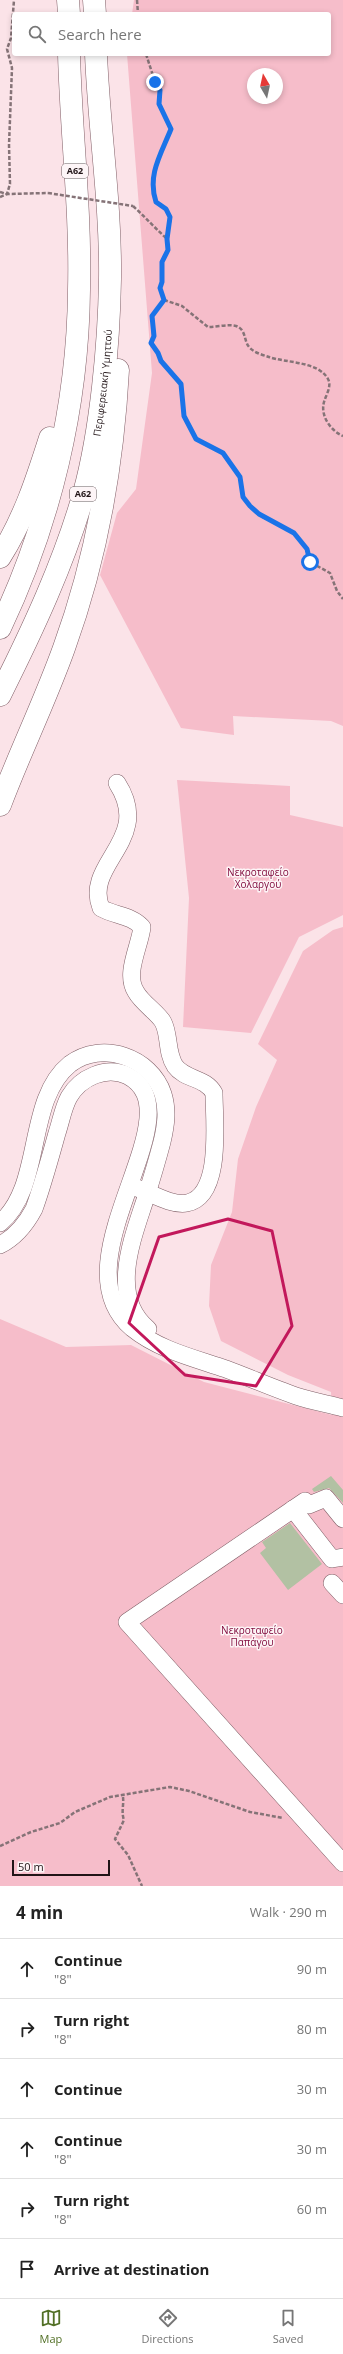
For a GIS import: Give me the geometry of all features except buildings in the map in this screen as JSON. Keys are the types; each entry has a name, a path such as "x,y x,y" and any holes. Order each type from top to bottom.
{"highway":[{"path":"68,0 68,12"},
{"path":"94,0 95,12"},
{"name":"Α62","path":"0,628 24,573 42,525 55,474 77,354 80,289 69,56"},
{"name":"Περιφερειακή Υμηττού","path":"0,694 41,609 72,531 84,491 97,426 103,376 110,279 96,56"},
{"path":"0,805 64,649 80,600 103,502 114,428 118,370 116,309 110,279"},
{"path":"0,557 15,534 28,504 77,354"}],"street":[{"path":"117,784 126,797 129,813 128,826 98,885 97,898 101,908 111,913 134,918 142,927 141,942 134,960 135,991 147,1008 163,1022 170,1054 176,1067 209,1084 214,1093 213,1169 207,1188 200,1197 187,1203 175,1202 130,1185"},
{"path":"0,1223 16,1202 22,1188 52,1087 71,1064 85,1056 101,1052 131,1058 145,1067 156,1080 163,1093 166,1108 166,1124 148,1192 127,1260 126,1281 129,1297 136,1315 144,1326 157,1337 226,1369 297,1397 343,1408"},
{"path":"0,1245 17,1234 27,1222 34,1208 68,1098 84,1081 106,1072 128,1077 144,1094 148,1107 148,1125 143,1145 109,1249 107,1265 108,1279 115,1304 132,1327 143,1335 174,1352 226,1369"},
{"path":"343,1519 326,1498 309,1505 305,1501 127,1622 343,1863"},
{"path":"293,1509 332,1559 343,1557"}],"path":[{"path":"13,12 14,0"},
{"path":"137,0 138,12"},
{"path":"7,194 10,184 9,145 12,68 7,49 11,38 12,25"},
{"path":"147,56 155,82 160,90 159,104 171,129 155,166 152,185 156,202 166,209 170,217 167,239 168,250 162,262 162,282 160,288 164,300"},
{"path":"0,192 7,194 48,193 133,206 152,222 160,234 167,239"},
{"path":"0,197 7,194"},
{"path":"164,300 182,306 208,327 234,326 241,329 245,334 247,343 256,352 281,361 310,366 321,372 328,378 330,385 324,403 325,413 330,427 343,436"},
{"path":"164,300 152,316 154,336 151,343 158,353 161,361 181,384 184,416 188,427 196,439 223,453 240,477 243,497 250,506 259,514 294,533 307,549 310,562 330,574 337,591 343,598"},
{"path":"0,1846 31,1832 60,1823 75,1812 110,1798 170,1787 189,1790 250,1812 289,1820"},
{"path":"122,1797 124,1803 122,1814 124,1820 115,1839 128,1855 142,1886"}],"highlighted area":[{"path":"228,1219 272,1231 292,1326 256,1386 185,1375 129,1323 159,1237"}],"green space":[{"path":"134,0 343,0 343,726 331,721 233,716 234,735 181,728 100,575 117,513 136,489 152,373 127,56 331,56 331,12 132,12"},
{"name":"Νεκροταφείο Χολαργού","path":"177,780 290,786 290,815 343,827 343,915 299,937 251,1033 183,1027 189,898"},
{"name":"Νεκροταφείο Παπάγου","path":"343,927 343,1886 0,1886 0,1319 66,1347 131,1345 204,1382 332,1415 331,1392 288,1375 221,1341 209,1306 211,1265 232,1212 238,1159 256,1107 277,1060 258,1044 303,951 333,930"}],"route":[{"path":"155,82 160,90 159,104 171,129 153,171 152,185 156,202 166,209 170,217 167,239 168,250 166,257 162,262 162,282 160,288 164,300 152,316 154,336 151,343 158,353 161,361 181,384 184,416 188,427 196,439 223,453 240,477 243,497 250,506 259,514 294,533 307,549 310,562"}]}
